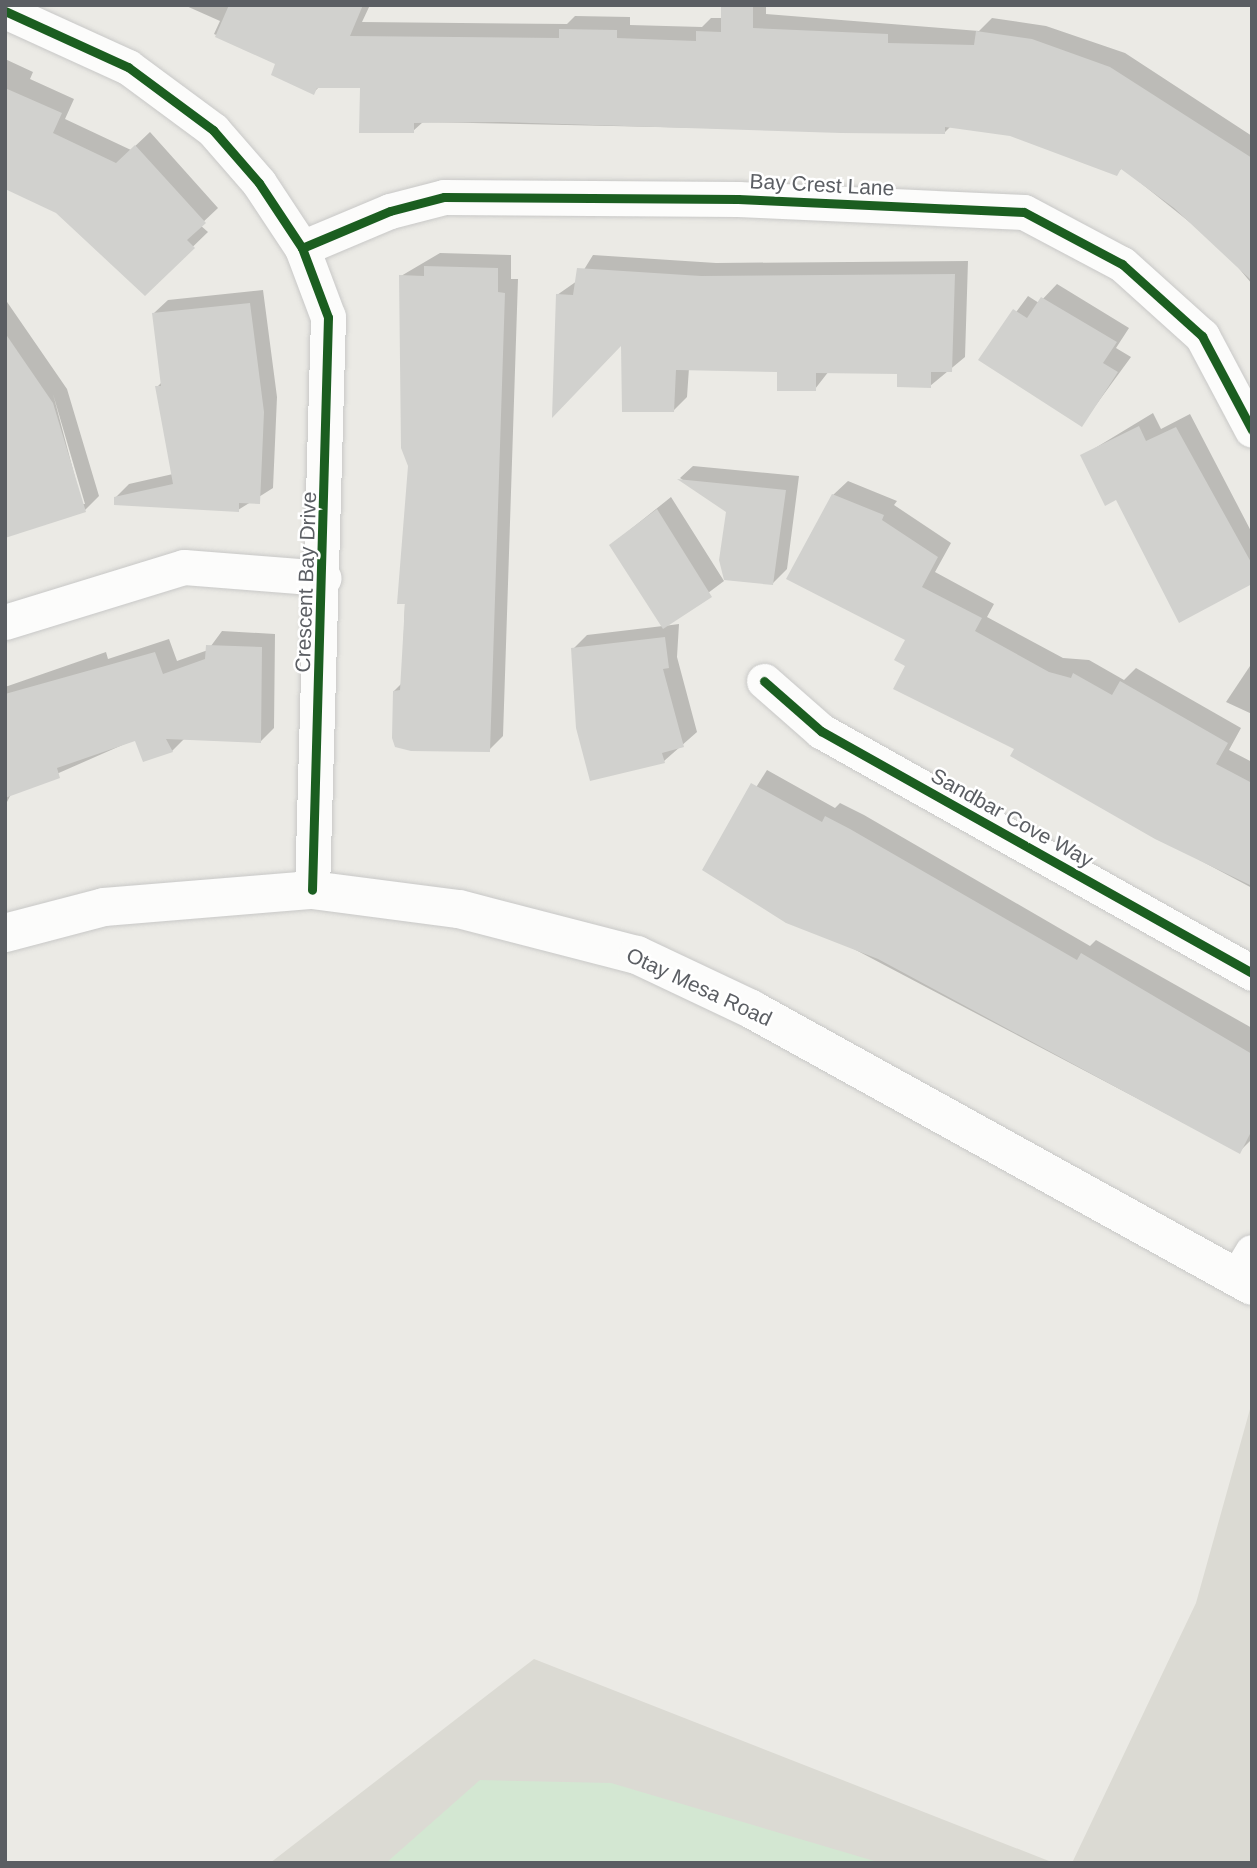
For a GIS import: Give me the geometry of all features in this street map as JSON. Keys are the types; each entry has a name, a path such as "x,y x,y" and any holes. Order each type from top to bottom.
{"main road":[{"name":"Otay Mesa Road","path":"5,933 104,906 312,890 459,909 637,955 751,1009 1247,1272"}],"street":[{"name":"Crescent Bay Drive","path":"5,12 128,67 213,130 259,183 302,248 328,317 324,578 312,890"},
{"name":"Bay Crest Lane","path":"302,248 390,211 444,197 728,198 1024,212 1122,264 1202,336 1252,430"},
{"path":"5,622 184,567 324,578"},
{"name":"Sandbar Cove Way","path":"764,681 821,731 1252,973"}],"shaded area":[{"path":"1252,1402 1252,1863 1072,1863 1196,1603"},
{"path":"534,1659 1054,1863 270,1863"}],"green space":[{"path":"480,1780 611,1783 881,1863 386,1863"}],"building":[{"path":"229,5 363,5 350,36 559,38 559,29 617,30 617,38 696,41 696,31 721,32 721,6 753,7 753,28 888,34 888,43 974,45 976,31 1032,39 1110,67 1252,158 1252,281 1174,208 1121,169 1117,176 1010,136 945,127 945,134 841,133 501,122 414,123 414,133 359,133 360,88 317,88 314,95 271,75 275,64 215,37"},
{"path":"5,88 62,113 53,133 116,163 135,145 206,223 187,240 195,248 145,296 56,213 5,189"},
{"path":"424,266 498,268 498,292 505,293 490,752 411,751 395,747 392,738 393,691 400,690 405,604 397,604 408,466 401,448 399,275 424,276"},
{"path":"577,268 701,276 955,274 952,372 931,372 931,388 897,387 897,374 816,373 816,391 777,391 777,372 676,370 674,412 622,412 621,346 552,418 556,294 573,295"},
{"path":"1041,297 1117,342 1103,363 1118,372 1082,427 978,360 1013,309 1027,318"},
{"path":"250,303 264,412 260,504 239,503 239,512 114,505 114,497 173,484 155,386 161,386 152,313"},
{"path":"5,333 53,403 86,512 5,538"},
{"path":"1139,426 1146,441 1176,427 1252,564 1252,584 1179,623 1116,500 1105,506 1080,455"},
{"path":"677,479 786,490 773,585 724,580 719,560 726,512"},
{"path":"832,494 884,515 882,520 938,557 922,587 982,618 975,631 1049,672 1071,678 1073,673 1112,695 1120,681 1228,743 1216,764 1252,783 1252,886 1155,839 1010,756 1014,749 893,689 905,666 894,660 905,640 786,579"},
{"path":"657,509 712,597 663,629 609,545"},
{"path":"665,637 669,668 663,669 684,747 662,753 665,763 590,781 576,728 571,648"},
{"path":"206,645 262,647 261,743 166,739 173,752 143,762 135,741 57,768 60,778 5,798 5,694 155,652 163,674 205,659"},
{"path":"751,783 822,822 825,816 850,829 1077,960 1081,953 1252,1054 1252,1130 1240,1154 878,959 786,923 702,870"}],"cycle path":[{"path":"5,11 128,67 213,130 259,183 302,248 328,317 312,890"},
{"path":"302,248 390,211 444,197 738,199 1024,212 1122,264 1202,336 1252,430"},
{"path":"764,681 821,731 1252,973"}]}
